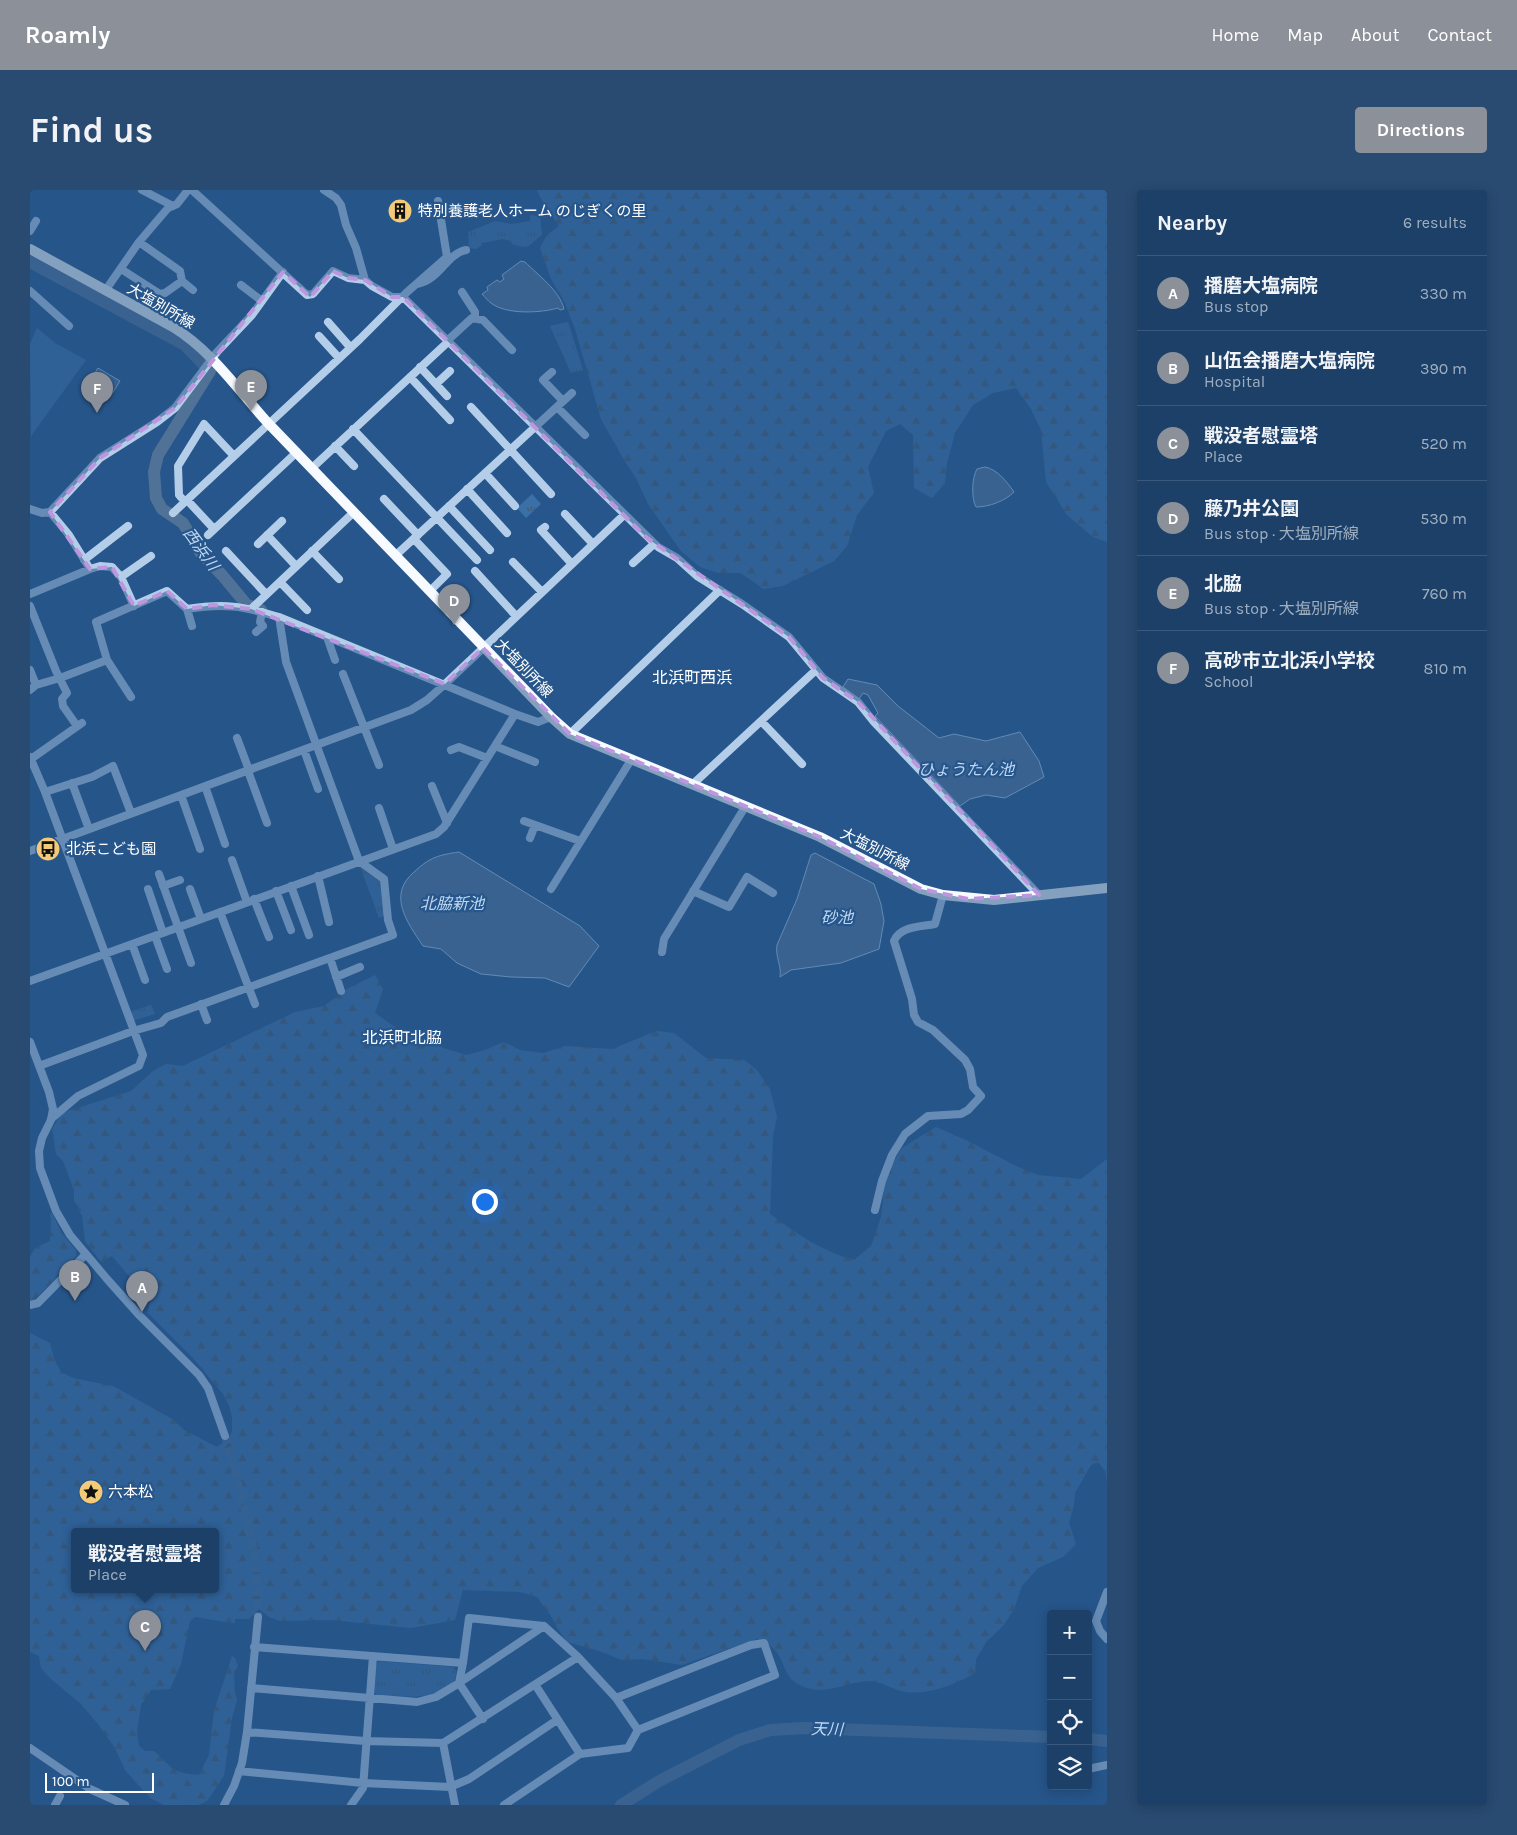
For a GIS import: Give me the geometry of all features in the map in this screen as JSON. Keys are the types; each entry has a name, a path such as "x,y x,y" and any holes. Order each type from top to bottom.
{"main road":[{"name":"大塩別所線","path":"30,250 184,334 483,648 570,734 820,837 920,889 943,895 994,900 1107,888"}],"street":[{"path":"142,190 173,206"},
{"path":"105,291 139,242 168,208 177,204 188,190"},
{"path":"192,190 307,294 313,294 333,271 348,278 365,280"},
{"path":"324,190 336,198 341,205 365,280 372,286 392,296 403,297 654,544 677,558 697,576 788,637 828,682 858,702 881,729 1039,896"},
{"path":"173,513 447,257 438,202"},
{"path":"30,231 36,221"},
{"path":"139,242 180,271 182,281 193,290"},
{"path":"415,285 426,283 454,256 466,250"},
{"path":"121,268 160,294"},
{"path":"30,509 42,513 50,512 100,458 157,422 175,408 211,361 262,301 283,272"},
{"path":"146,313 160,294 165,293 182,281"},
{"path":"241,285 262,301"},
{"path":"30,291 56,310 69,326"},
{"path":"462,292 475,312 475,318"},
{"path":"312,468 472,318 483,320 512,350"},
{"path":"328,322 350,347"},
{"path":"318,336 339,358"},
{"path":"420,367 447,396"},
{"path":"436,384 450,371"},
{"path":"552,372 543,380 563,401"},
{"path":"410,377 450,420"},
{"path":"396,556 572,393"},
{"path":"471,407 551,494"},
{"path":"557,407 585,435"},
{"path":"234,456 205,423 178,466 179,494 211,532 297,452"},
{"path":"353,429 477,560"},
{"path":"335,446 354,466"},
{"path":"485,473 515,506"},
{"path":"467,490 507,533"},
{"path":"384,499 390,511 416,537 448,574 430,591"},
{"path":"449,506 490,550"},
{"path":"50,512 69,535 90,569"},
{"path":"250,608 354,512"},
{"path":"565,514 593,544"},
{"path":"30,850 411,710 427,700 445,684 624,515"},
{"path":"258,544 282,521"},
{"path":"84,560 128,526"},
{"path":"544,527 541,530 572,564"},
{"path":"267,535 296,566"},
{"path":"633,563 654,544"},
{"path":"226,551 266,594"},
{"path":"312,551 339,579"},
{"path":"121,577 151,556"},
{"path":"513,562 542,592"},
{"path":"30,594 90,569 100,566 112,567 121,577 134,606"},
{"path":"475,571 516,616"},
{"path":"280,582 307,610"},
{"path":"570,734 720,590"},
{"path":"131,697 107,660 96,622 167,591 187,609 192,626"},
{"path":"187,609 213,605 250,608 279,617 515,714 538,722 551,717"},
{"path":"30,606 67,693 62,701 79,725 30,758 45,792 142,1055 139,1066 78,1096 51,1120"},
{"path":"256,632 263,626 260,622 262,612"},
{"path":"39,1066 133,1031 161,1023 167,1017 201,1004 393,935 388,920 384,879 359,861 286,662 279,617"},
{"path":"327,637 335,660"},
{"path":"30,670 33,687 107,660"},
{"path":"694,784 816,670"},
{"path":"343,674 379,765"},
{"path":"30,981 436,834 447,823 515,714"},
{"path":"761,722 802,764"},
{"path":"237,738 267,823"},
{"path":"451,750 459,746 488,758"},
{"path":"495,746 535,762"},
{"path":"304,750 318,790"},
{"path":"551,889 631,760"},
{"path":"45,792 92,777 113,766 131,813"},
{"path":"72,783 89,829"},
{"path":"204,786 225,844"},
{"path":"432,786 447,823"},
{"path":"181,795 200,849"},
{"path":"662,952 664,939 746,806"},
{"path":"379,808 393,849"},
{"path":"524,821 538,824 580,842"},
{"path":"530,838 538,824"},
{"path":"232,860 269,937"},
{"path":"158,874 191,963"},
{"path":"318,876 329,922"},
{"path":"694,891 729,907 747,877 773,893"},
{"path":"163,886 180,880"},
{"path":"290,886 309,935"},
{"path":"148,889 167,969"},
{"path":"190,889 201,919"},
{"path":"276,891 291,930"},
{"path":"876,1210 882,1181 892,1155 905,1134 928,1116 961,1114 968,1110 981,1096 973,1087 970,1069 965,1060 933,1030 918,1022 914,1015 912,1000 894,941 903,930 935,924 943,895"},
{"path":"220,912 255,1004"},
{"path":"132,944 145,980"},
{"path":"330,958 341,991"},
{"path":"336,976 360,967"},
{"path":"201,1004 207,1020"},
{"path":"30,1042 52,1100 53,1109 51,1120 41,1144 40,1168 50,1197 63,1224 86,1254 140,1316 199,1375 208,1388 225,1436"},
{"path":"30,1305 38,1302 86,1254"},
{"path":"1107,1592 1096,1621 1100,1630 1107,1638"},
{"path":"224,1805 239,1771 247,1732 258,1617"},
{"path":"483,1719 459,1683 469,1618 544,1626 578,1657 616,1698 638,1730"},
{"path":"251,1688 417,1702 436,1697 544,1626"},
{"path":"504,1805 580,1754 628,1748 638,1730 775,1675 764,1643 751,1645 616,1698"},
{"path":"254,1647 463,1663"},
{"path":"351,1805 363,1788 365,1740 373,1656"},
{"path":"247,1732 443,1744 536,1686 578,1657"},
{"path":"536,1686 580,1754"},
{"path":"239,1771 363,1783 450,1787 469,1779 558,1720"},
{"path":"443,1744 455,1805"},
{"path":"30,1748 90,1789 125,1805"},
{"path":"1092,1768 1107,1765"},
{"path":"55,1805 60,1796"}],"highlighted area":[{"path":"333,271 348,278 365,280 392,297 403,297 647,538 789,637 823,678 858,702 1039,895 968,899 921,889 820,837 570,734 483,648 445,684 251,609 213,605 187,609 167,591 134,606 112,567 90,569 50,512 100,458 175,408 283,272 310,297"}],"green space":[{"path":"537,190 1107,190 1107,542 1093,537 1067,515 1046,482 1041,430 1031,409 1016,388 993,393 973,405 955,433 947,463 945,483 932,498 914,488 913,435 900,424 886,431 868,467 874,493 857,515 847,546 834,561 783,586 763,589 740,573 718,573 700,567 681,551 648,504 636,478 601,419 575,329 565,303 551,279 540,248 547,235 559,226"},
{"path":"530,215 540,216 542,235 529,246 518,246 512,244 511,241 503,239 482,243 476,249 469,248 468,232 495,221 511,224 530,221"},
{"path":"568,322 583,370 571,373 550,326"},
{"path":"37,328 55,343 86,360 31,436 30,344"},
{"path":"532,494 541,504 526,518 517,508"},
{"path":"360,866 381,879 385,915 379,918"},
{"path":"375,975 383,989 375,1013 399,1030 425,1042 466,1055 504,1042 520,1050 543,1053 565,1046 612,1049 657,1031 674,1033 706,1058 744,1060 757,1070 770,1089 777,1117 773,1136 770,1214 820,1247 854,1260 871,1246 881,1217 886,1175 902,1148 936,1127 1038,1175 1081,1179 1107,1159 1107,1481 1105,1471 1098,1462 1091,1465 1075,1493 1069,1523 1076,1544 1063,1557 1038,1568 1022,1586 1014,1609 1003,1626 987,1641 976,1659 975,1673 951,1685 924,1692 901,1691 870,1681 816,1690 796,1683 787,1674 776,1651 757,1639 682,1665 643,1659 622,1660 567,1642 537,1597 520,1592 463,1590 455,1620 411,1628 331,1620 280,1621 269,1617 259,1609 249,1619 235,1619 235,1623 195,1617 190,1621 181,1664 170,1689 151,1690 141,1705 137,1732 139,1746 145,1751 154,1751 177,1771 199,1775 209,1755 214,1711 232,1656 235,1658 238,1666 234,1672 237,1700 232,1718 224,1776 207,1801 198,1805 164,1805 150,1798 125,1770 115,1748 98,1724 80,1703 51,1679 41,1668 39,1656 30,1652 30,1333 50,1343 54,1359 61,1372 73,1378 113,1386 174,1420 184,1430 217,1447 228,1439 232,1432 232,1417 229,1405 223,1394 193,1358 148,1313 150,1301 112,1256 101,1262 85,1241 82,1216 74,1200 74,1190 63,1161 56,1154 52,1129 62,1113 131,1091 153,1071 166,1064 183,1066 295,1012 324,1006 347,989"},
{"path":"151,1005 155,1014 132,1021 129,1012"},
{"path":"52,1213 62,1234 76,1250 76,1256 30,1302 30,1257 35,1248 50,1241 50,1214"},
{"path":"379,1661 453,1667 457,1672 453,1682 435,1694 410,1697 376,1695 374,1678 375,1668"}],"water":[{"path":"521,261 525,262 553,290 562,302 564,309 524,312 505,310 491,303 482,294 488,290 487,287 497,280 500,282 504,279 502,275"},
{"path":"98,368 120,381 110,397 88,384"},
{"path":"985,467 998,473 1014,492 996,503 976,507 973,493 974,477 977,469"},
{"name":"ひょうたん池","path":"848,679 877,685 898,706 939,738 954,734 986,741 1020,732 1039,761 1044,777 1005,798 986,795 970,799 960,806 875,716 878,713 868,695 863,693 859,699 843,687"},
{"name":"北脇新池","path":"459,852 580,926 599,946 569,987 545,978 481,974 457,963 441,949 423,946 411,928 402,909 402,890 406,881 425,863 440,856"},
{"name":"砂池","path":"815,853 874,884 881,904 884,921 879,949 841,963 791,970 780,977 777,945 797,899 811,855"}],"waterway":[{"name":"西浜川","path":"30,262 185,345 210,371 158,455 154,472 156,498 162,509 183,523 200,552 247,605 261,610"},
{"name":"天川","path":"621,1805 661,1780 739,1740 770,1730 805,1728 1047,1737"},
{"name":"天川","path":"1092,1739 1107,1741"}],"tunnel":[{"path":"225,1436 249,1525 256,1571 258,1617"}],"place":[{"name":"特別養護老人ホーム のじぎくの里","path":"400,211"},
{"name":"北脇","path":"251,411"},
{"name":"高砂市立北浜小学校","path":"97,413"},
{"name":"藤乃井公園","path":"454,625"},
{"name":"北浜こども園","path":"48,849"},
{"name":"山伍会播磨大塩病院","path":"75,1301"},
{"name":"播磨大塩病院","path":"142,1312"},
{"name":"六本松","path":"91,1492"},
{"name":"戦没者慰霊塔","path":"145,1651"}],"district":[{"name":"北浜町西浜","path":"692,677"},
{"name":"北浜町北脇","path":"402,1037"}]}
